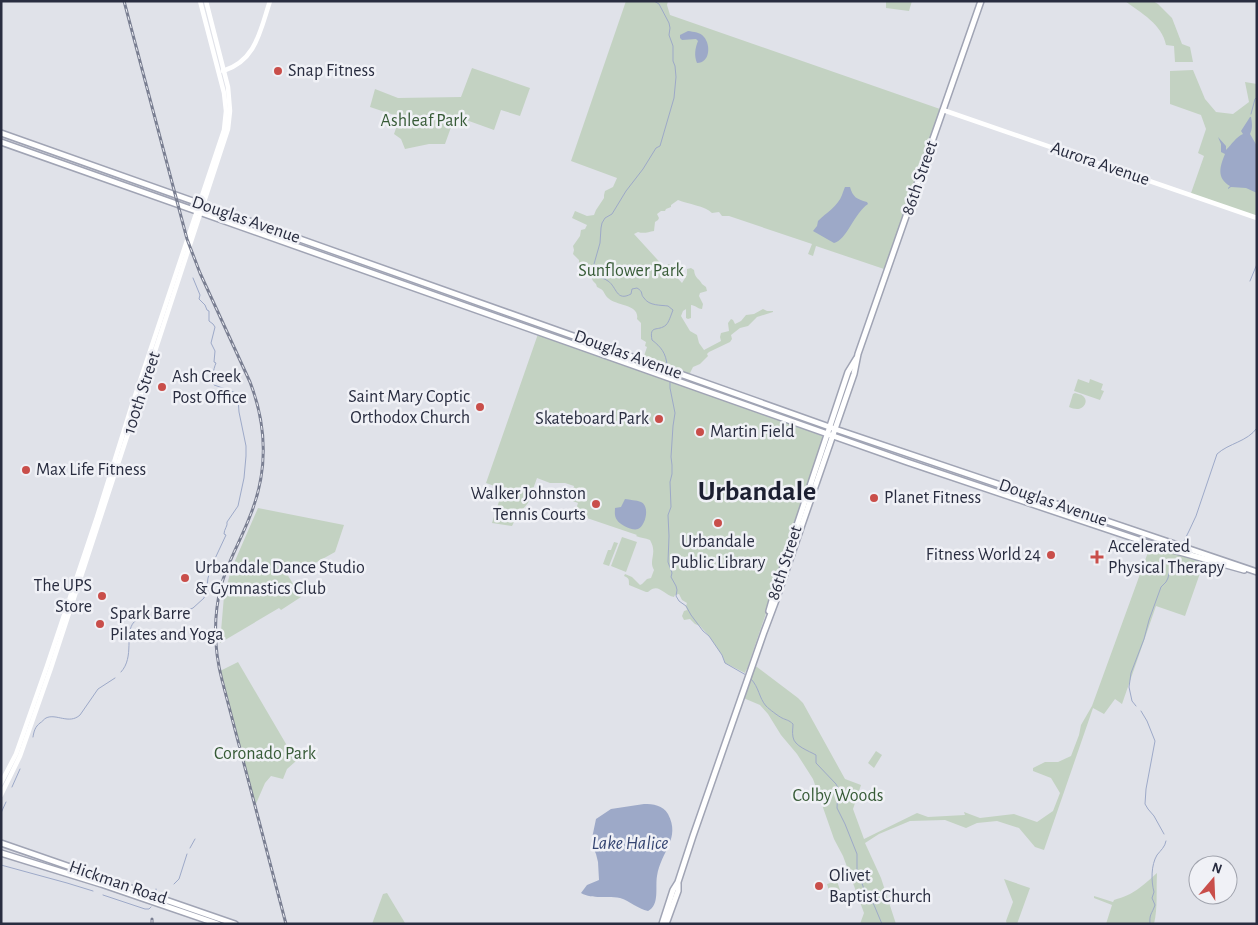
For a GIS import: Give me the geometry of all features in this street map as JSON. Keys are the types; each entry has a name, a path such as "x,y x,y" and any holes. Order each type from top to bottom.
{"main road":[{"path":"200,1 221,71"},
{"path":"206,1 221,71"},
{"path":"221,71 239,64 251,52 270,1"},
{"name":"86th Street","path":"662,924 748,680 773,597 832,428 854,374 858,354 982,1"},
{"name":"100th Street","path":"1,795 20,756 48,677 201,204 226,139 230,122 229,97 221,71"},
{"name":"Aurora Avenue","path":"944,110 1257,218"},
{"name":"Douglas Avenue","path":"1,134 594,342 832,428 1257,572"},
{"name":"Douglas Avenue","path":"1,142 906,462 1151,544 1232,567 1257,572"},
{"name":"100th Street","path":"1,783 16,754 47,666 199,212"},
{"path":"906,462 911,457 927,461"},
{"name":"Hickman Road","path":"1,843 235,924"},
{"name":"Hickman Road","path":"1,853 101,884 218,924"},
{"name":"86th Street","path":"666,924 678,891 678,882"}],"green space":[{"name":"Sunflower Park","path":"626,1 668,1 667,5 670,15 940,109 884,269 816,246 813,256 808,254 812,244 729,216 722,216 719,212 712,213 701,207 678,200 665,211 657,214 659,218 655,222 654,231 634,234 666,269 668,264 674,266 673,273 682,283 687,275 687,269 691,268 694,270 696,277 706,287 707,291 700,293 699,296 703,304 702,309 691,305 691,318 686,318 686,309 681,316 690,331 697,335 699,343 704,350 721,341 721,333 729,331 728,323 731,319 735,324 746,315 754,314 763,309 773,311 757,317 748,326 740,328 731,335 732,339 730,342 709,352 708,356 700,364 693,367 689,375 679,371 679,369 643,359 647,347 645,346 646,342 641,339 641,323 637,319 635,311 608,298 597,287 591,277 586,274 584,268 579,266 579,260 573,254 573,246 580,236 581,230 585,229 587,225 572,218 575,211 587,216 594,215 604,198 605,191 613,187 617,178 571,161"},
{"path":"886,1 912,1 909,11 886,8"},
{"path":"1125,1 1153,1 1158,4 1172,18 1182,44 1190,47 1193,62 1175,62 1174,46 1166,45 1164,38 1155,25"},
{"name":"Ashleaf Park","path":"472,68 530,88 520,116 501,110 494,130 455,116 445,144 429,144 405,149 401,139 394,134 400,117 370,107 375,89 398,98 461,97"},
{"path":"1193,70 1205,99 1216,112 1233,114 1249,102 1245,82 1257,84 1257,218 1190,196 1204,156 1198,153 1206,129 1201,115 1170,104 1170,71"},
{"path":"538,334 719,397 733,404 775,417 822,436 822,444 809,479 796,525 745,673 725,663 722,655 700,626 690,619 684,620 682,616 684,611 687,610 687,603 682,600 679,594 674,597 670,596 655,588 646,592 629,585 627,577 624,576 625,574 632,577 640,585 651,578 654,570 652,566 653,549 650,540 578,515 576,509 578,503 570,500 574,486 565,483 550,483 537,478 528,503 517,516 512,526 492,523 503,489 486,483"},
{"path":"1078,379 1089,383 1090,379 1103,384 1101,390 1104,391 1100,400 1074,391"},
{"path":"1075,393 1082,395 1086,400 1080,409 1069,407"},
{"path":"258,508 344,525 335,552 308,567 305,562 287,574 301,597 220,643 224,596 231,570"},
{"path":"622,537 637,542 626,572 611,566"},
{"path":"614,542 618,543 609,566 603,564 608,550 611,550"},
{"name":"Colby Woods","path":"1151,544 1205,559 1185,616 1156,606 1122,704 1115,699 1104,714 1093,708 1044,850 1035,847 1019,828 997,821 977,823 966,828 945,820 910,821 879,834 865,843 881,878 896,924 860,924 864,913 843,856 834,839 813,779 768,714 760,705 741,697 753,664 803,703 845,779 861,785 853,809 864,839 917,813 928,817 965,815 964,812 980,818 1014,814 1037,822 1053,811 1060,793 1051,778 1033,771 1033,768 1045,762 1058,762 1071,756 1081,725 1092,706"},
{"name":"Coronado Park","path":"238,662 296,761 287,769 283,779 271,776 265,783 255,806 220,671"},
{"path":"876,751 882,755 874,768 868,763"},
{"path":"1157,873 1154,924 1106,924 1112,905 1094,898 1094,896 1113,902 1137,890"},
{"path":"1004,879 1030,888 1017,924 1007,924 1006,921 1013,902"},
{"path":"837,881 840,890 830,894 827,884"},
{"path":"387,893 404,924 372,924 383,894"}],"water":[{"path":"688,31 701,34 708,44 707,57 701,62 697,63 695,58 698,41 696,39 682,40 680,38 680,35"},
{"path":"1250,117 1252,130 1250,134 1257,146 1257,193 1246,188 1231,187 1228,189 1230,186 1223,179 1220,172 1225,154 1221,152 1221,144 1218,137 1226,146 1226,150 1243,134 1241,131"},
{"path":"845,187 850,187 856,197 868,204 859,213 843,237 834,243 813,231 818,221 838,203"},
{"path":"625,499 635,500 644,504 646,516 643,524 638,529 626,527 616,518 615,508 621,507"},
{"name":"Lake Halice","path":"651,804 666,811 672,831 669,845 659,867 656,900 652,908 648,911 620,898 595,897 581,893 587,885 599,880 598,862 591,843 596,819 611,809"}],"waterway":[{"path":"654,1 659,4 669,23 669,35 673,46 676,77 674,98 660,146 656,148 612,214 605,218 602,223 600,243 594,264 596,275 608,281 620,295 626,296 631,294 632,289 637,288 646,301 655,305 668,306 673,310 666,325 653,330 651,335 652,340 664,354 667,365"},
{"path":"1251,114 1257,97"},
{"path":"1250,281 1257,264"},
{"path":"163,613 188,610 204,598 212,565 226,535 224,534 227,522 238,506 244,478 246,456 246,446 236,393 214,385 213,374 216,363 214,362 215,351 211,343 215,327 209,321 209,311 199,299 200,295 193,278"},
{"path":"670,382 675,413 671,457 671,507 668,515 668,562 672,573 671,577 676,586 676,596 679,601 686,606 703,631 709,636 725,663 746,675"},
{"path":"1183,543 1196,516 1217,454 1253,433 1257,428"},
{"path":"1136,706 1132,701 1129,687 1131,673 1161,587 1168,578 1170,562 1177,559"},
{"path":"121,672 128,659 131,627 134,622 149,615"},
{"path":"33,737 38,725 46,718 76,718 98,689 115,678"},
{"path":"751,679 766,706 778,716 793,724 793,737 796,743 816,755 816,763 836,784 838,788 837,808 857,854 857,869 864,889 874,905 882,924"},
{"path":"1141,711 1155,741 1145,804 1164,834"},
{"path":"12,787 20,769"},
{"path":"1,813 6,802"},
{"path":"190,848 195,839"},
{"path":"1150,924 1150,916 1155,905 1152,898 1154,892 1153,868 1155,859 1166,841"},
{"path":"174,884 179,879 187,854"},
{"path":"1,865 93,891"},
{"path":"103,895 145,909 151,907"}],"railway":[{"path":"124,1 187,239 200,273 250,382 260,415 263,449 260,483 250,516 221,586 215,633 217,657 222,680 286,924"},
{"path":"152,919 152,924"}],"place":[{"name":"Snap Fitness","path":"278,71"},
{"name":"Ash Creek Post Office","path":"162,387"},
{"name":"Saint Mary Coptic Orthodox Church","path":"480,407"},
{"name":"Skateboard Park","path":"659,419"},
{"name":"Martin Field","path":"700,432"},
{"name":"Max Life Fitness","path":"26,470"},
{"name":"Planet Fitness","path":"874,498"},
{"name":"Walker Johnston Tennis Courts","path":"596,504"},
{"name":"Urbandale Public Library","path":"718,523"},
{"name":"Fitness World 24","path":"1051,555"},
{"name":"Accelerated Physical Therapy","path":"1097,557"},
{"name":"Urbandale Dance Studio & Gymnastics Club","path":"185,578"},
{"name":"The UPS Store","path":"102,596"},
{"name":"Spark Barre Pilates and Yoga","path":"100,624"},
{"name":"Olivet Baptist Church","path":"819,886"}],"district":[{"name":"Urbandale","path":"757,492"}]}
